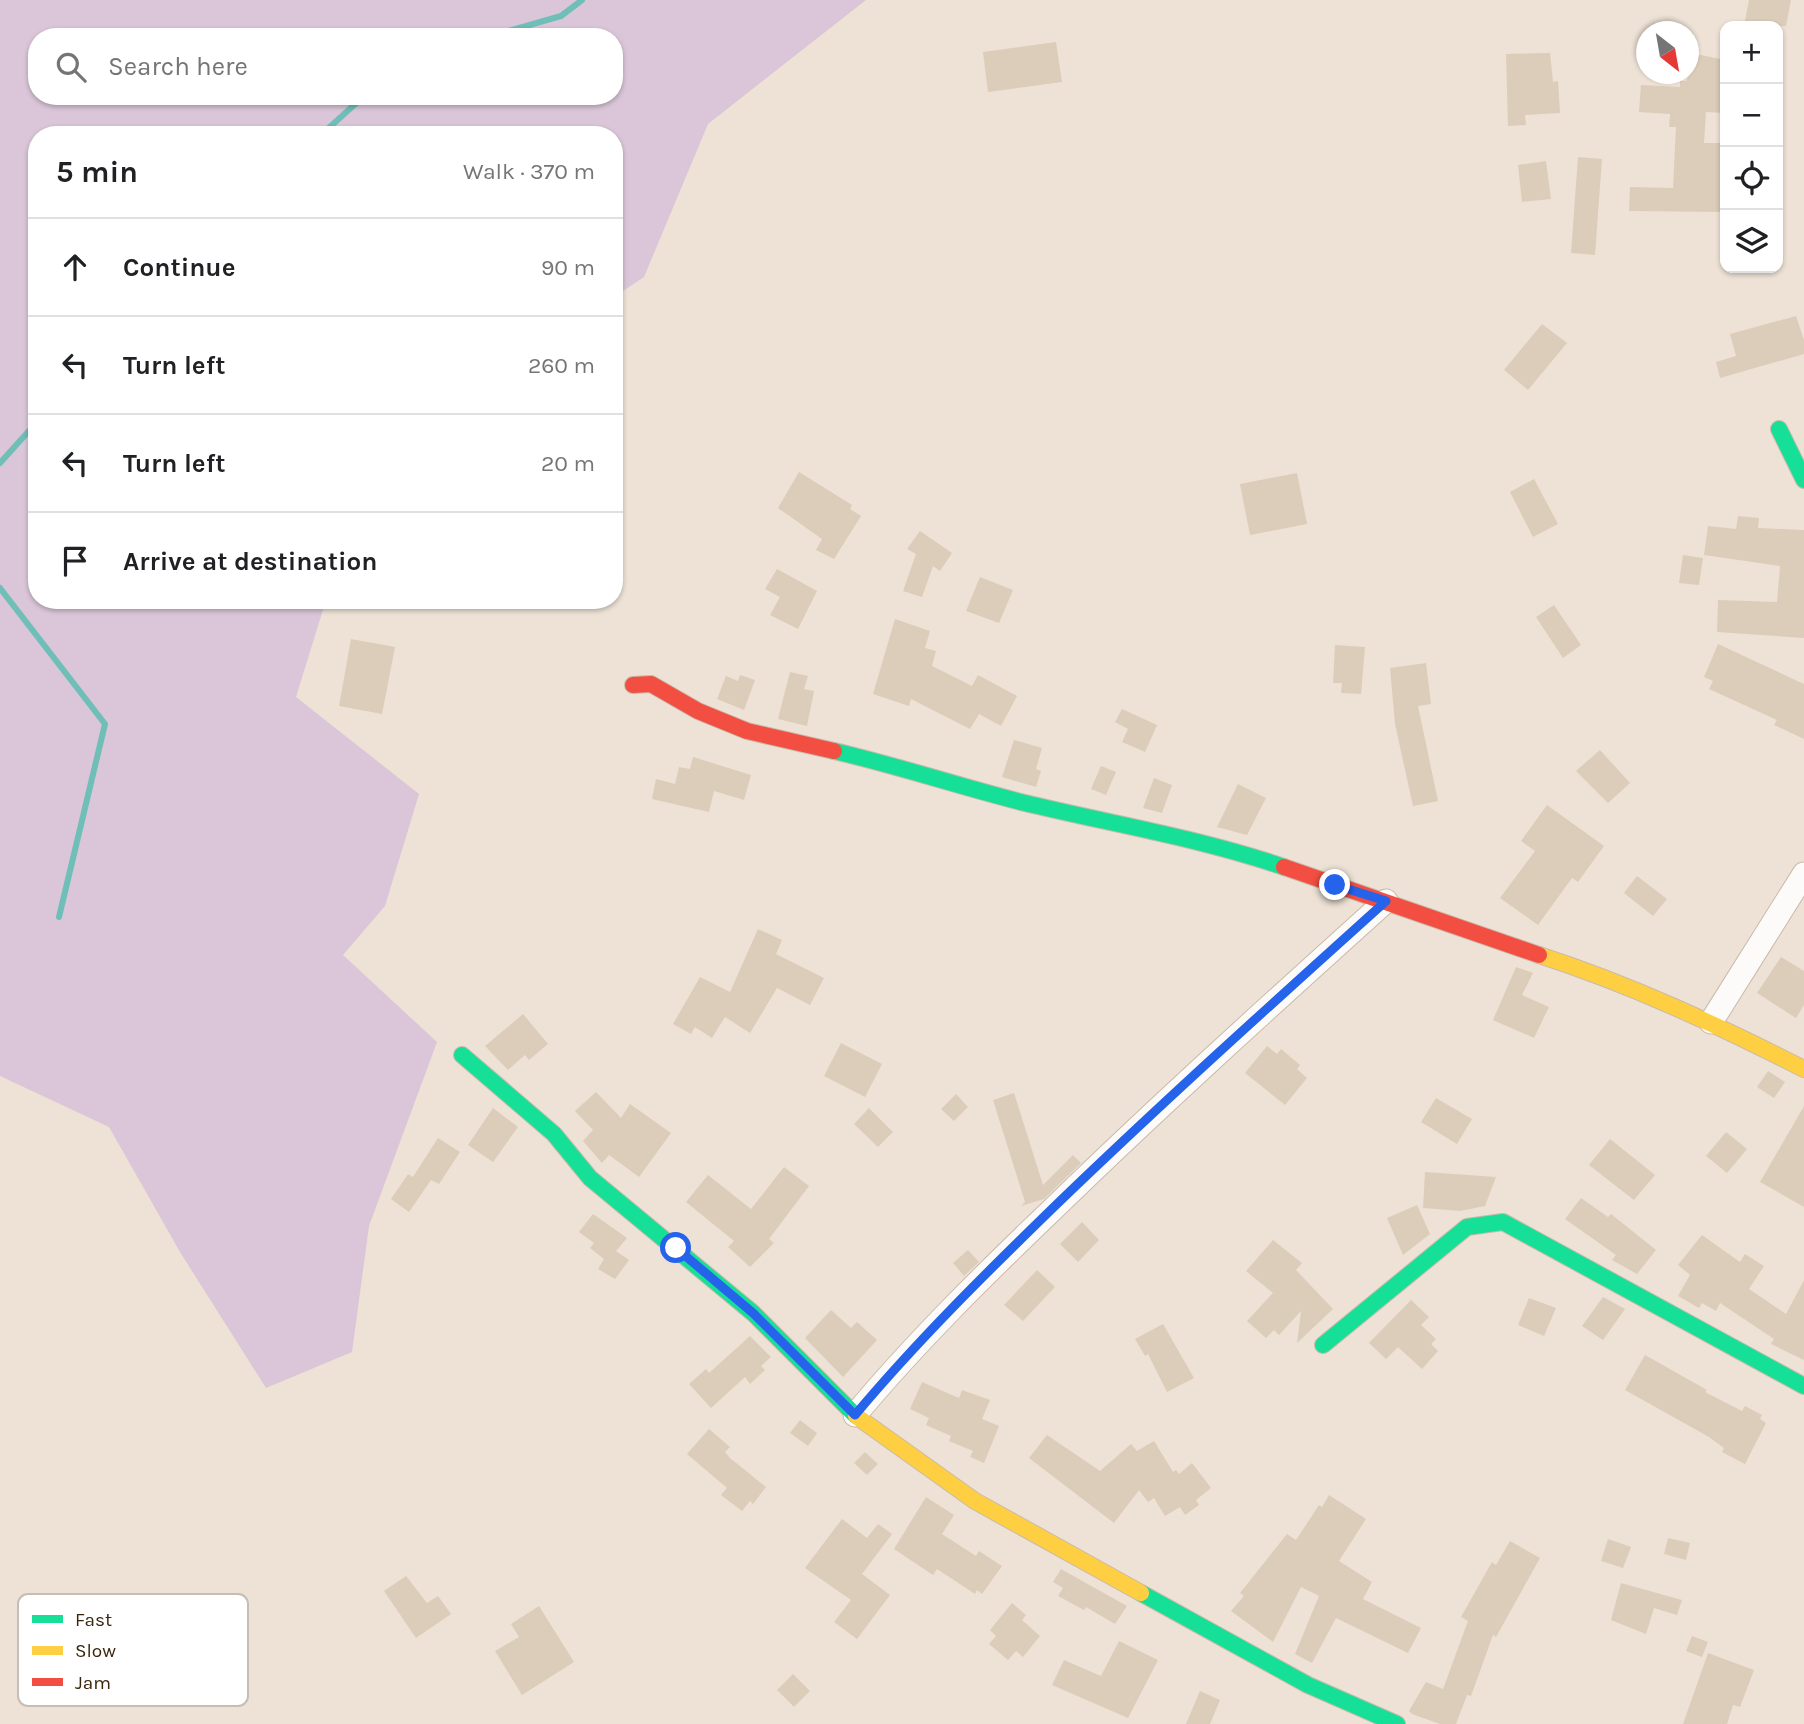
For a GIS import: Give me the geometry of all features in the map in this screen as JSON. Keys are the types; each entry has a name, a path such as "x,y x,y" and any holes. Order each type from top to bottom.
{"street":[{"path":"1779,429 1804,480"},
{"path":"633,685 651,684 698,711 747,731 897,766 1025,803 1142,827 1243,853 1609,978 1711,1022 1804,1069"},
{"path":"1711,1022 1804,874"},
{"path":"855,1415 894,1369 1010,1250 1144,1120 1386,901"},
{"path":"463,1055 554,1134 590,1178 753,1313 855,1415 975,1501 1308,1685 1397,1724"},
{"path":"1323,1345 1467,1227 1503,1222 1804,1385"}],"shaded area":[{"path":"0,0 866,0 708,124 644,277 623,291 623,126 28,126 28,609 323,609 296,697 419,794 385,906 343,955 437,1042 369,1226 352,1352 266,1388 180,1252 109,1127 0,1076"}],"building":[{"path":"1749,0 1791,0 1786,26 1783,26 1783,21 1745,21"},
{"path":"1056,42 1062,82 988,92 983,52"},
{"path":"1550,53 1553,82 1558,81 1560,113 1525,115 1526,125 1508,126 1506,54"},
{"path":"1699,55 1720,59 1720,113 1706,112 1704,143 1720,143 1720,212 1629,211 1630,187 1673,188 1676,127 1669,127 1670,114 1639,112 1641,85 1680,87 1680,84 1699,84"},
{"path":"1578,157 1602,159 1595,255 1571,253"},
{"path":"1546,161 1551,199 1522,202 1518,165"},
{"path":"1796,316 1804,340 1804,354 1720,378 1716,362 1736,356 1730,334"},
{"path":"1542,324 1567,343 1528,390 1504,370"},
{"path":"799,472 852,505 850,509 861,516 834,559 816,550 822,539 778,508"},
{"path":"1297,473 1307,524 1250,535 1240,484"},
{"path":"1534,479 1558,524 1533,537 1510,492"},
{"path":"1738,516 1759,518 1758,528 1804,530 1804,638 1717,632 1718,600 1777,602 1780,566 1704,555 1708,526 1736,529"},
{"path":"920,531 952,553 940,571 933,566 922,597 903,591 916,554 907,549"},
{"path":"1683,555 1703,558 1699,585 1679,583"},
{"path":"777,569 817,591 798,629 770,615 780,597 765,589"},
{"path":"980,577 1013,590 999,623 966,611"},
{"path":"1554,605 1581,645 1563,658 1536,617"},
{"path":"895,619 930,631 925,648 936,651 932,666 972,686 978,675 1017,696 1001,726 979,714 970,729 911,699 909,706 873,694"},
{"path":"351,639 395,647 382,714 339,706"},
{"path":"1718,644 1804,684 1804,739 1774,725 1777,720 1709,689 1713,681 1704,677"},
{"path":"1335,645 1365,647 1361,694 1341,693 1342,683 1333,683"},
{"path":"1426,663 1431,704 1418,706 1438,801 1413,806 1395,724 1390,668"},
{"path":"790,672 808,676 804,689 814,691 807,726 778,719"},
{"path":"740,675 755,680 744,710 717,699 726,676 738,681"},
{"path":"1122,709 1157,725 1145,752 1122,742 1128,729 1115,722"},
{"path":"1014,740 1042,748 1036,769 1041,771 1036,787 1002,777"},
{"path":"1600,750 1630,783 1608,803 1576,771"},
{"path":"693,757 751,775 744,800 714,791 709,812 652,799 656,779 675,784 679,767 690,769"},
{"path":"1101,766 1116,772 1106,795 1091,789"},
{"path":"1154,778 1172,785 1162,813 1143,808"},
{"path":"1238,784 1266,798 1247,835 1217,827"},
{"path":"1547,805 1604,846 1578,882 1572,878 1538,925 1500,898 1535,851 1521,841"},
{"path":"1637,876 1667,899 1653,916 1624,893"},
{"path":"758,929 782,940 776,954 824,978 810,1005 777,988 750,1033 725,1017 712,1038 695,1027 691,1034 673,1024 700,977 730,992"},
{"path":"1781,957 1804,971 1804,1005 1796,1018 1757,993"},
{"path":"1516,967 1533,973 1522,995 1549,1007 1534,1038 1493,1020"},
{"path":"523,1014 548,1044 529,1060 525,1055 508,1070 485,1046"},
{"path":"841,1043 882,1064 865,1097 824,1076"},
{"path":"1267,1046 1277,1054 1281,1049 1300,1065 1297,1069 1307,1078 1285,1105 1245,1073"},
{"path":"1768,1071 1785,1082 1774,1098 1757,1087"},
{"path":"596,1092 621,1118 630,1104 671,1133 639,1177 609,1155 602,1163 583,1141 593,1130 575,1111"},
{"path":"1014,1093 1043,1185 1073,1155 1081,1163 1044,1199 1021,1206 1025,1202 993,1100"},
{"path":"956,1094 968,1107 954,1121 941,1109"},
{"path":"1436,1098 1472,1119 1457,1144 1421,1122"},
{"path":"1804,1106 1804,1207 1760,1182"},
{"path":"493,1108 518,1127 493,1162 468,1145"},
{"path":"869,1108 893,1132 878,1147 854,1124"},
{"path":"1726,1132 1747,1149 1727,1173 1706,1156"},
{"path":"438,1138 460,1152 439,1184 431,1180 409,1212 391,1199 408,1174 413,1177"},
{"path":"1610,1139 1655,1175 1634,1200 1589,1165"},
{"path":"784,1167 809,1186 769,1239 774,1243 750,1267 728,1247 734,1241 686,1202 708,1175 751,1209"},
{"path":"1425,1172 1496,1177 1485,1206 1460,1211 1423,1208"},
{"path":"1581,1198 1608,1217 1611,1214 1656,1250 1637,1274 1612,1260 1616,1255 1565,1219"},
{"path":"1417,1205 1430,1234 1403,1255 1387,1218"},
{"path":"593,1214 627,1238 616,1251 629,1260 615,1279 598,1269 604,1259 590,1248 594,1243 579,1232"},
{"path":"1082,1222 1099,1240 1078,1262 1060,1244"},
{"path":"1702,1235 1740,1262 1745,1254 1764,1266 1749,1289 1786,1314 1804,1280 1804,1360 1771,1344 1774,1339 1720,1303 1716,1311 1702,1303 1699,1308 1678,1296 1690,1275 1678,1265"},
{"path":"1273,1240 1302,1263 1296,1270 1333,1309 1297,1343 1301,1311 1279,1335 1274,1330 1266,1338 1247,1321 1273,1293 1246,1271"},
{"path":"968,1250 979,1262 964,1276 953,1263"},
{"path":"1037,1270 1055,1287 1023,1321 1004,1305"},
{"path":"1603,1297 1625,1309 1603,1340 1582,1326"},
{"path":"1529,1298 1556,1308 1544,1336 1518,1325"},
{"path":"1411,1300 1429,1317 1421,1325 1436,1339 1431,1344 1438,1351 1422,1369 1398,1347 1386,1359 1369,1343"},
{"path":"831,1310 851,1328 857,1322 877,1340 843,1377 805,1338"},
{"path":"1163,1324 1194,1378 1167,1392 1148,1354 1145,1356 1135,1339"},
{"path":"750,1336 771,1357 761,1366 765,1370 750,1384 745,1377 711,1408 689,1384 706,1369 709,1373"},
{"path":"1645,1355 1742,1411 1745,1406 1762,1415 1760,1419 1766,1423 1745,1464 1722,1452 1724,1448 1709,1437 1625,1390"},
{"path":"922,1382 959,1398 962,1390 990,1400 982,1419 999,1426 984,1463 970,1457 973,1451 949,1441 951,1436 926,1425 929,1418 910,1409"},
{"path":"800,1420 817,1433 808,1446 790,1433"},
{"path":"709,1429 730,1447 725,1452 730,1458 766,1487 753,1504 750,1501 742,1511 721,1495 727,1488 687,1454"},
{"path":"1047,1435 1100,1471 1131,1444 1137,1451 1154,1441 1173,1472 1176,1470 1179,1474 1192,1463 1211,1488 1196,1500 1199,1505 1185,1515 1180,1507 1165,1516 1154,1498 1148,1502 1139,1490 1114,1523 1029,1458"},
{"path":"865,1452 878,1464 867,1475 854,1463"},
{"path":"1329,1495 1366,1519 1339,1561 1372,1582 1363,1599 1421,1628 1408,1653 1336,1618 1312,1663 1295,1654 1319,1596 1301,1587 1273,1642 1231,1611 1244,1596 1240,1593 1287,1534 1296,1540 1319,1505 1322,1507"},
{"path":"926,1497 954,1515 942,1534 976,1556 979,1551 1002,1566 982,1594 977,1590 975,1594 937,1569 933,1575 894,1549"},
{"path":"842,1519 867,1538 878,1524 892,1534 862,1574 890,1595 857,1639 834,1622 851,1600 805,1568"},
{"path":"1668,1538 1690,1543 1686,1560 1664,1554"},
{"path":"1608,1539 1631,1547 1623,1568 1601,1561"},
{"path":"1510,1541 1540,1558 1496,1637 1493,1635 1471,1696 1467,1695 1456,1724 1440,1724 1412,1714 1409,1711 1426,1682 1443,1689 1468,1621 1461,1617 1492,1562 1496,1565"},
{"path":"1061,1569 1127,1606 1115,1624 1086,1607 1084,1610 1058,1596 1063,1588 1053,1582"},
{"path":"406,1576 427,1603 438,1596 451,1614 416,1638 384,1591"},
{"path":"1621,1583 1682,1600 1677,1615 1654,1608 1646,1634 1611,1620"},
{"path":"1012,1603 1026,1615 1022,1620 1040,1636 1023,1657 1016,1651 1008,1660 989,1644 996,1636 990,1630"},
{"path":"539,1606 574,1662 522,1695 495,1651 519,1637 511,1624"},
{"path":"1692,1636 1708,1642 1702,1657 1686,1651"},
{"path":"1119,1641 1158,1660 1128,1718 1052,1685 1064,1660 1101,1676"},
{"path":"1708,1653 1754,1670 1740,1707 1733,1705 1727,1724 1683,1724"},
{"path":"793,1674 810,1691 794,1707 777,1690"},
{"path":"1200,1691 1220,1700 1210,1724 1186,1724"}],"waterway":[{"path":"519,28 561,16 582,0"},
{"path":"331,126 354,105"},
{"path":"0,463 28,432"},
{"path":"0,588 105,724 59,917"}],"traffic: fast":[{"path":"1779,429 1804,480"},
{"path":"834,751 1025,803 1188,840 1284,867"},
{"path":"462,1055 554,1134 590,1178 753,1313 856,1416"},
{"path":"1323,1345 1467,1227 1503,1222 1804,1386"},
{"path":"1141,1593 1308,1685 1397,1724"}],"traffic: slow":[{"path":"1539,955 1674,1007 1804,1069"},
{"path":"856,1416 975,1501 1141,1593"}],"traffic: jam":[{"path":"633,685 651,684 698,711 747,731 834,751"},
{"path":"1284,867 1539,955"}],"route":[{"path":"676,1248 753,1313 855,1415 894,1369 1010,1250 1144,1120 1386,901 1335,885"}]}
